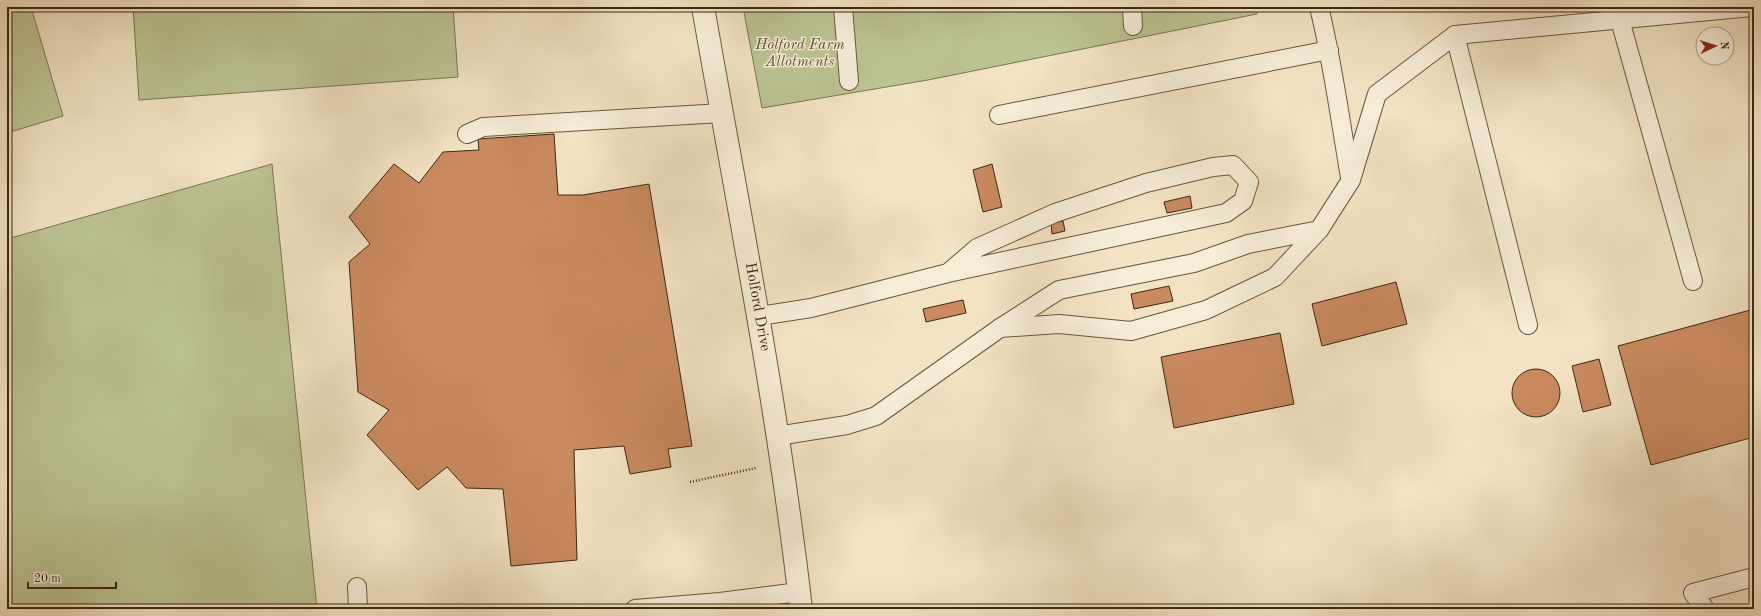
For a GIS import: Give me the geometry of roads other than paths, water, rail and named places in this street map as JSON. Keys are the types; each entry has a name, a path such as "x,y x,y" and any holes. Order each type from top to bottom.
{"street":[{"name":"Holford Drive","path":"703,7 759,316 782,462 800,600"}],"lane":[{"path":"843,7 849,81"},
{"path":"1132,7 1133,26"},
{"path":"1319,7 1329,50 1334,89 1351,180"},
{"path":"1000,328 1059,324 1131,331 1206,310 1275,277 1319,230 1351,180 1377,94 1456,35 1752,7"},
{"path":"1620,20 1694,281"},
{"path":"1456,35 1528,325"},
{"path":"999,115 1329,50"},
{"path":"467,134 483,127 722,113"},
{"path":"759,316 812,308 948,273 1226,212 1243,201 1249,182 1233,164 1213,167 1146,183 1055,213 977,248 948,273"},
{"path":"777,436 847,425 876,416 1000,328 1059,290 1194,263 1248,244 1319,230"},
{"path":"1705,609 1693,593 1754,577"},
{"path":"357,587 358,609"},
{"path":"635,609 720,602 800,600"}],"park label":[{"name":"Holford Farm Allotments","path":"800,54"}]}
